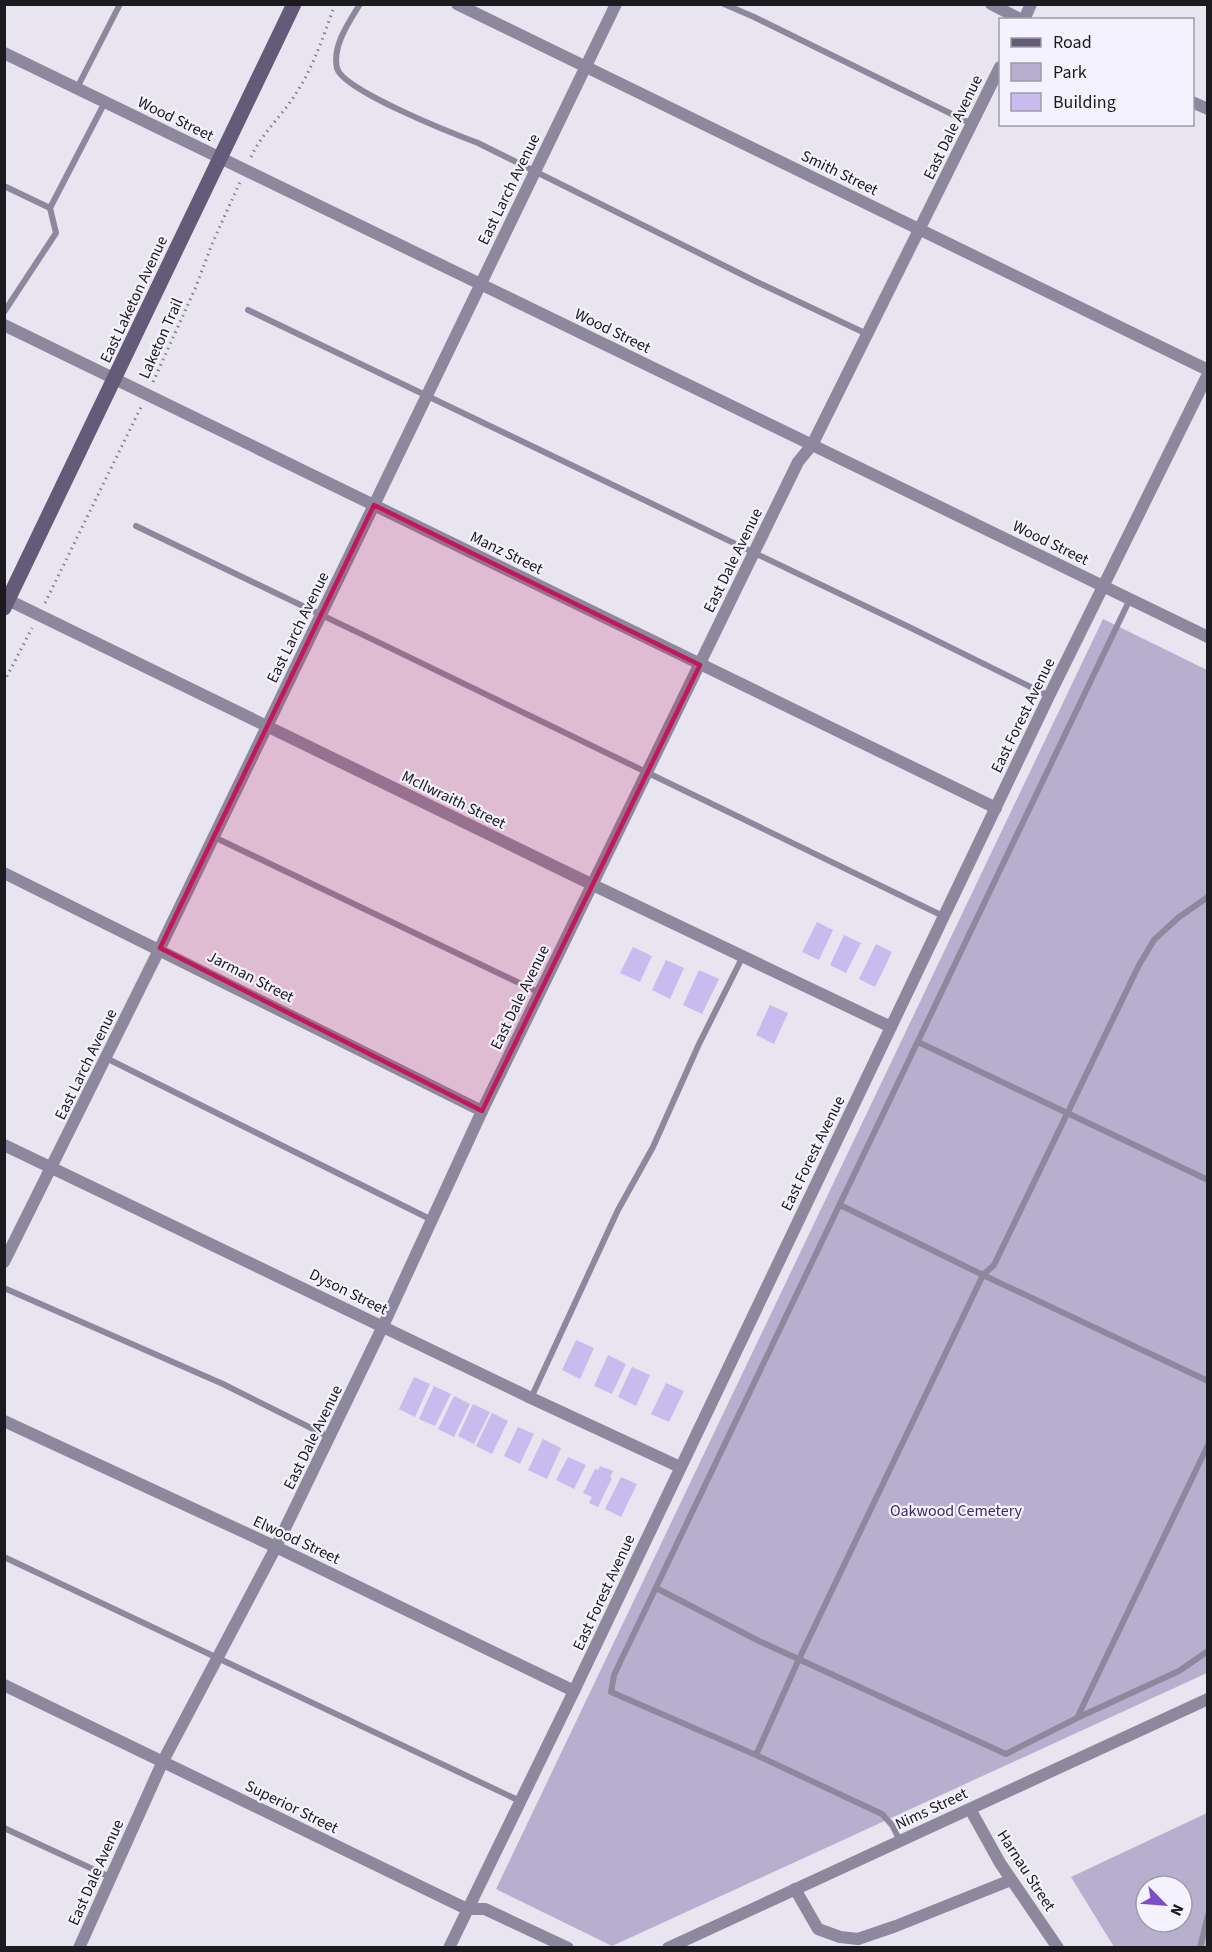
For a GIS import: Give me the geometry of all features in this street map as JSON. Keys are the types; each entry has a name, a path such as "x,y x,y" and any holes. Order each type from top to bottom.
{"main road":[{"name":"East Laketon Avenue","path":"6,602 115,379 289,6"}],"street":[{"name":"Smith Street","path":"457,4 1208,372"},
{"name":"East Larch Avenue","path":"4,1262 214,837 615,4"},
{"path":"991,4 1019,18"},
{"path":"1024,18 1031,4"},
{"name":"Wood Street","path":"4,53 1208,637"},
{"name":"East Dale Avenue","path":"79,1947 163,1761 276,1547 330,1437 384,1326 482,1110 798,462 812,445 999,69"},
{"path":"1194,103 1208,110"},
{"name":"Manz Street","path":"4,325 996,808"},
{"name":"East Forest Avenue","path":"449,1947 574,1691 1049,696 1208,372"},
{"name":"McIlwraith Street","path":"6,602 891,1027"},
{"name":"Jarman Street","path":"4,873 160,948 482,1110"},
{"name":"Dyson Street","path":"4,1144 531,1398 680,1467"},
{"name":"Elwood Street","path":"4,1421 276,1547 574,1691"},
{"name":"Superior Street","path":"4,1685 467,1909 485,1909 568,1947"},
{"name":"Nims Street","path":"668,1947 1208,1699"},
{"name":"Harnau Street","path":"970,1809 1011,1880 1028,1901 1058,1947"},
{"path":"795,1889 818,1929 840,1937 858,1939 1011,1880"}],"lane":[{"path":"77,88 120,4"},
{"path":"360,4 344,28 338,51 337,69 344,80 378,99 478,143 868,334"},
{"path":"724,4 972,124"},
{"path":"4,312 56,233 50,208 105,102"},
{"path":"4,186 50,208"},
{"path":"248,310 1049,696"},
{"path":"136,526 944,916"},
{"path":"900,1841 892,1825 882,1814 756,1755 611,1692 614,1675 1130,599"},
{"path":"214,837 540,993"},
{"path":"756,1755 983,1275 994,1265 1139,965 1154,940 1179,916 1208,897"},
{"path":"531,1398 618,1210 653,1147 699,1044 743,956"},
{"path":"918,1042 1208,1180"},
{"path":"106,1058 432,1220"},
{"path":"840,1205 1208,1382"},
{"path":"4,1287 223,1384 330,1437"},
{"path":"1077,1718 1208,1445"},
{"path":"4,1557 520,1801"},
{"path":"656,1588 800,1659 1006,1754 1179,1671 1208,1651"},
{"path":"4,1828 110,1877"},
{"path":"1200,1947 1208,1915"}],"path":[{"name":"Laketon Trail","path":"4,682 147,395 245,170 261,138 296,95 310,67 335,4"}],"highlighted area":[{"path":"374,505 700,665 482,1111 160,948"}],"green space":[{"name":"Oakwood Cemetery","path":"1103,619 1207,670 1207,1673 612,1946 496,1889"},
{"path":"1207,1813 1207,1947 1114,1947 1071,1877"}],"building":[{"path":"817,922 833,930 819,960 802,952"},
{"path":"844,935 861,943 846,973 830,965"},
{"path":"876,944 892,952 875,987 859,979"},
{"path":"633,947 652,956 640,982 620,973"},
{"path":"666,960 684,968 670,999 652,990"},
{"path":"699,970 719,979 702,1014 683,1005"},
{"path":"770,1005 788,1013 774,1044 756,1035"},
{"path":"576,1340 594,1348 580,1379 562,1370"},
{"path":"608,1355 626,1364 612,1394 594,1386"},
{"path":"632,1367 650,1375 636,1406 618,1397"},
{"path":"414,1377 430,1384 415,1417 399,1409"},
{"path":"666,1383 684,1391 669,1422 651,1414"},
{"path":"434,1386 451,1394 435,1426 419,1419"},
{"path":"454,1396 470,1404 454,1437 438,1429"},
{"path":"473,1404 490,1412 474,1444 458,1436"},
{"path":"492,1413 508,1421 492,1454 476,1446"},
{"path":"518,1427 534,1434 520,1464 504,1456"},
{"path":"543,1439 561,1448 547,1479 528,1470"},
{"path":"568,1457 586,1465 574,1489 556,1480"},
{"path":"600,1466 613,1471 598,1507 589,1503 592,1497 583,1493 595,1469 598,1470"},
{"path":"621,1477 637,1484 621,1517 605,1509"}]}
